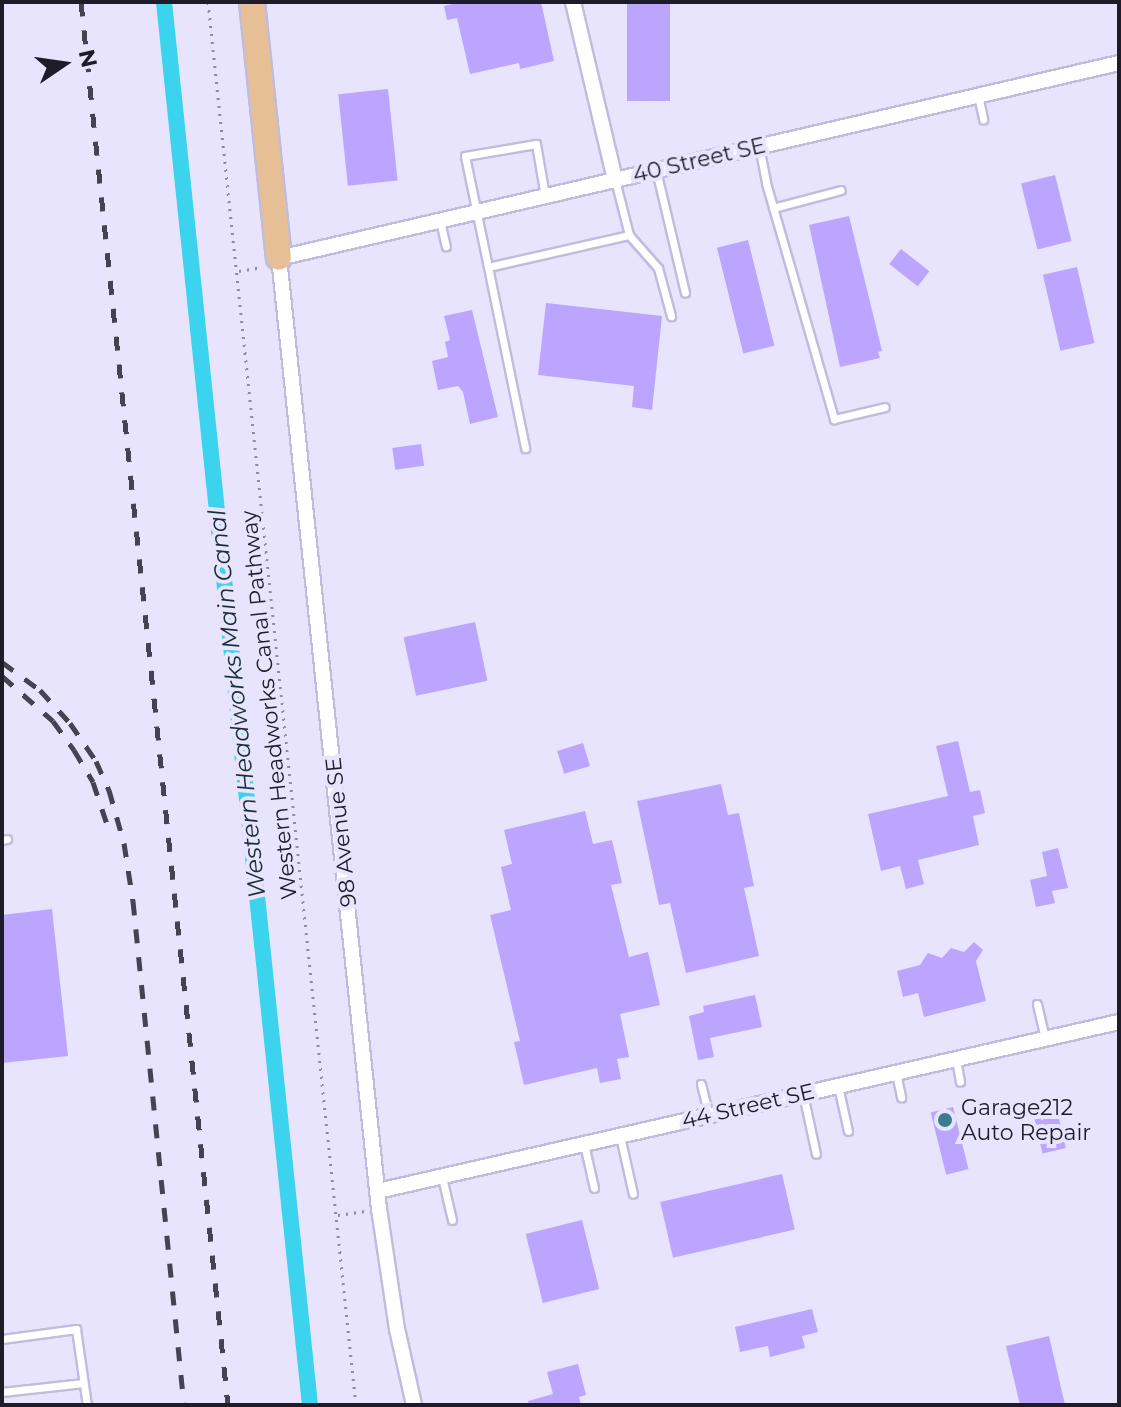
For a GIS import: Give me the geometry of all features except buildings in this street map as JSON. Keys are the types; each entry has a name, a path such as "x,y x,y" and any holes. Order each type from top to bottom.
{"main road":[{"path":"252,2 279,258"}],"street":[{"path":"573,2 615,180"},
{"name":"40 Street SE","path":"279,258 1119,63"},
{"name":"98 Avenue SE","path":"279,258 379,1209 397,1329 414,1405"},
{"name":"44 Street SE","path":"378,1191 1119,1022"}],"lane":[{"path":"978,95 983,119"},
{"path":"525,448 465,156 536,144 545,196"},
{"path":"759,146 773,208 834,419 885,407"},
{"path":"656,170 685,293"},
{"path":"615,180 629,235 658,268 671,316"},
{"path":"773,208 841,190"},
{"path":"440,221 446,246"},
{"path":"488,267 629,235"},
{"path":"1037,1004 1045,1039"},
{"path":"956,1059 960,1082"},
{"path":"896,1073 901,1097"},
{"path":"701,1084 709,1116"},
{"path":"838,1086 848,1131"},
{"path":"803,1094 816,1154"},
{"path":"620,1136 633,1194"},
{"path":"584,1144 594,1188"},
{"path":"442,1177 452,1220"},
{"path":"2,1339 76,1329 87,1405"},
{"path":"2,1392 84,1383"}],"path":[{"name":"Western Headworks Canal Pathway","path":"208,2 239,271 356,1405"},
{"path":"239,271 264,266 279,258"},
{"path":"338,1215 379,1209"}],"waterway":[{"name":"Western Headworks Main Canal","path":"164,2 310,1405"}],"railway":[{"path":"81,2 228,1405"},
{"path":"2,662 40,690 70,723 96,761 109,790 124,843 133,901 184,1405"},
{"path":"2,676 53,721 74,750 93,782 108,827"}],"place":[{"name":"Garage212 Auto Repair","path":"945,1120"}]}
